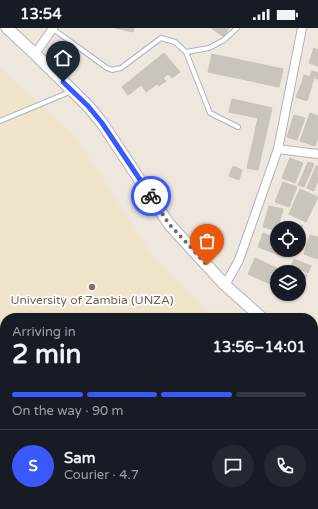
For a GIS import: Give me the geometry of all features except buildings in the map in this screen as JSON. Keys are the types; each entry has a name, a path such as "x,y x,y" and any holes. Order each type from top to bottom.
{"main road":[{"path":"7,28 88,106 102,123 169,224 225,285 256,313"}],"street":[{"path":"35,54 53,28"},
{"path":"225,285 239,260 278,149 302,28"},
{"path":"278,149 318,154"}],"lane":[{"path":"53,28 107,68 112,70 121,68 161,38 175,42 186,52 210,113 238,127"},
{"path":"186,52 209,48 224,40 237,28"},
{"path":"0,121 72,91"}],"shaded area":[{"name":"University of Zambia (UNZA)","path":"0,68 76,137 153,257 211,313 0,313"}],"way so far":[{"path":"151,196 169,224 207,265"}],"place":[{"name":"University of Zambia (UNZA)","path":"92,287"}],"route":[{"path":"63,82 88,106 102,123 151,196"}]}
